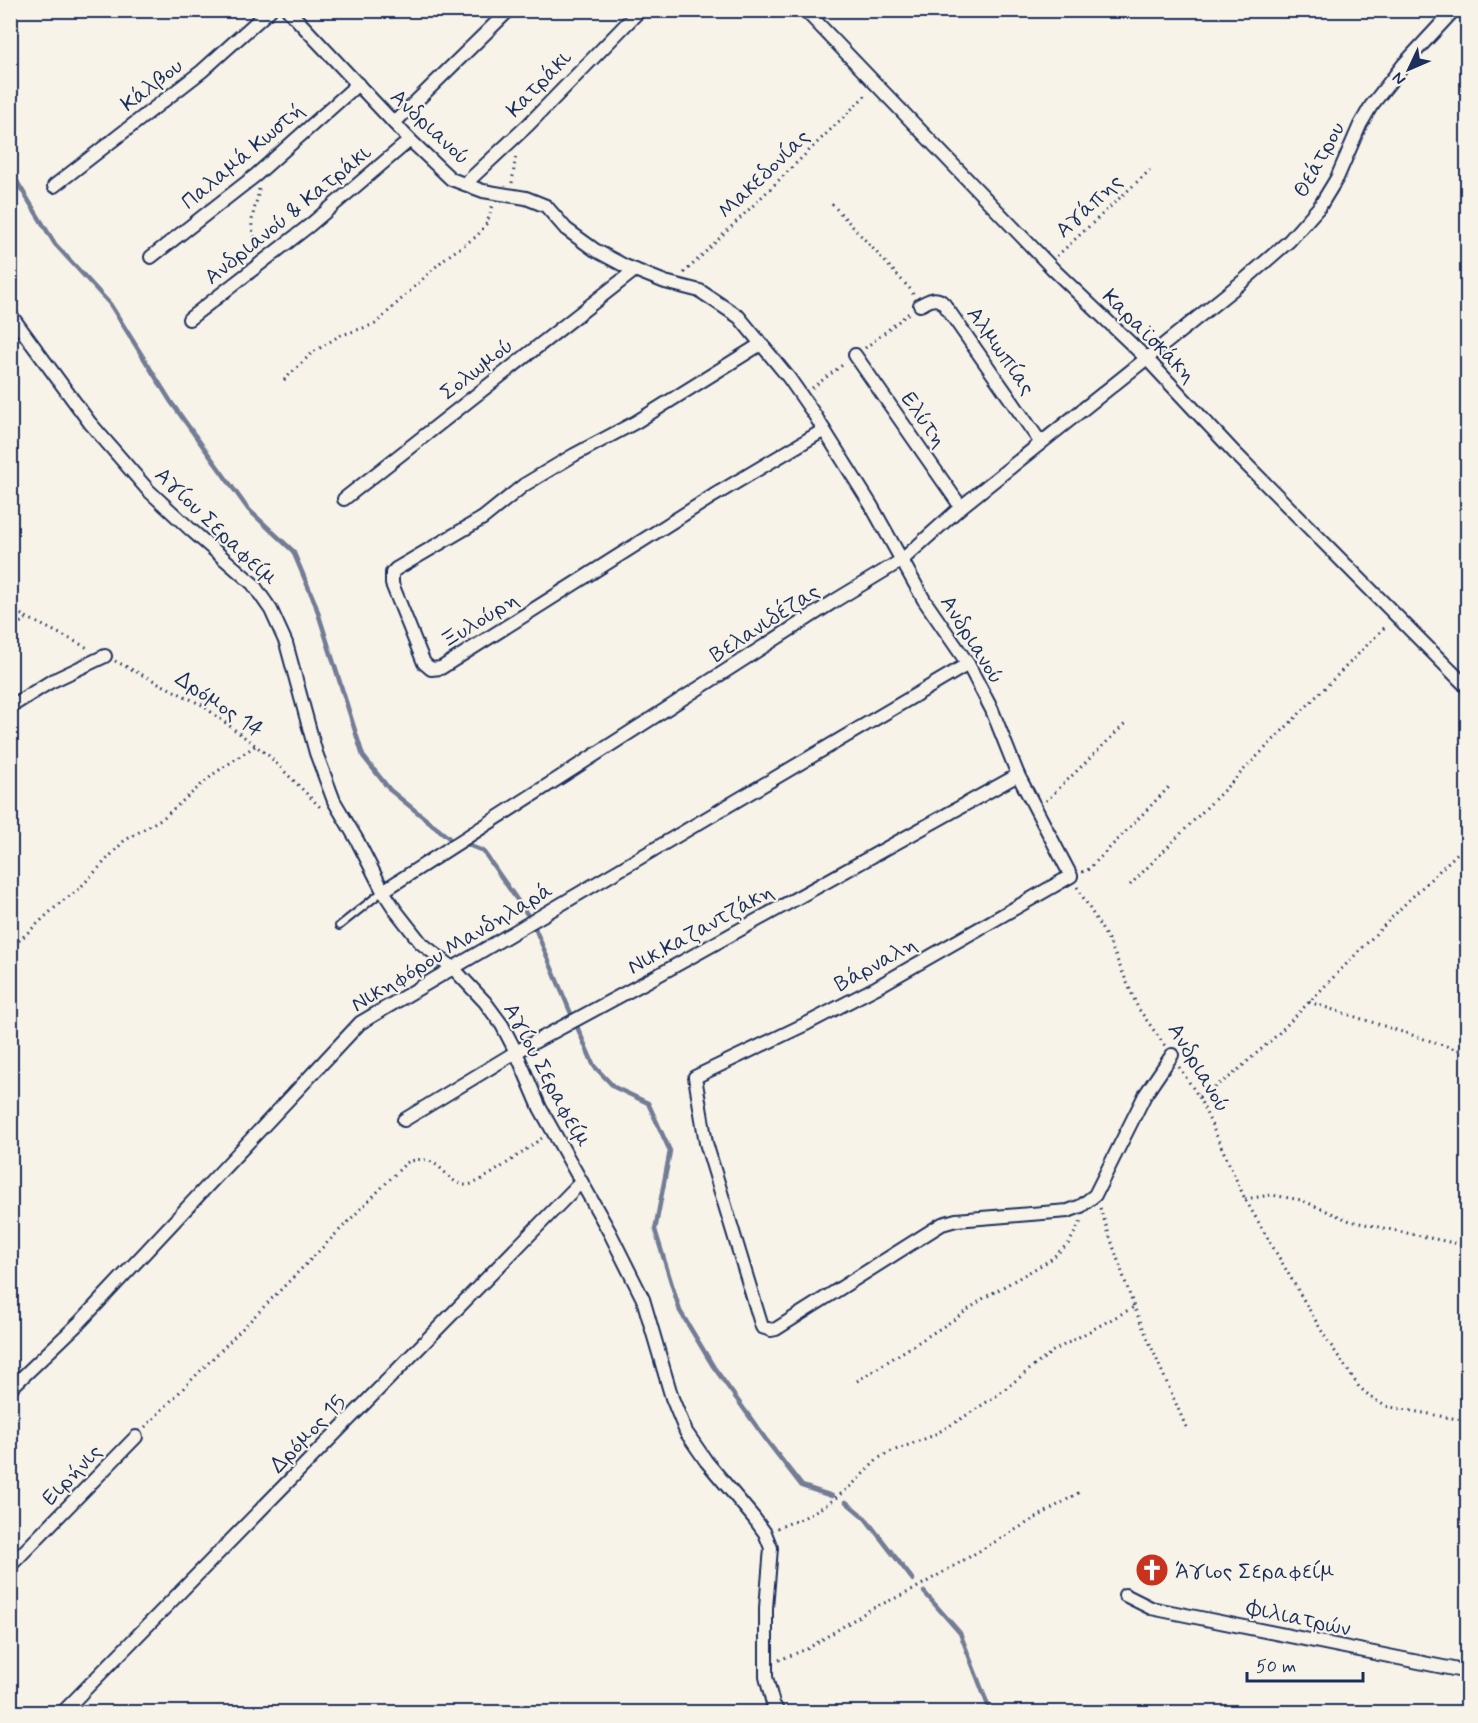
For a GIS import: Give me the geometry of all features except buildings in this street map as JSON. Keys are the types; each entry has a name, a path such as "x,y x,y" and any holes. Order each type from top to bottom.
{"street":[{"name":"Κάλβου","path":"54,186 202,71 270,10"},
{"name":"Ανδριανού","path":"288,10 410,140 451,179 526,198 546,206 566,229 595,250 634,270 672,284 700,291 739,317 801,396 824,430 871,505 924,600 968,664 992,710 1018,775 1071,876"},
{"path":"394,123 509,10"},
{"name":"Κατράκι","path":"465,184 521,132 640,10"},
{"name":"Καραϊσκάκη","path":"805,10 1048,264 1146,358 1234,452 1467,688"},
{"name":"Θεάτρου","path":"1146,358 1242,282 1289,241 1320,206 1337,178 1360,125 1371,106 1404,64 1454,10"},
{"name":"Παλαμά Κωστή","path":"151,256 262,169 358,84"},
{"name":"Ανδριανού & Κατράκι","path":"189,319 310,225 410,140"},
{"name":"Σολωμού","path":"344,499 634,270"},
{"name":"Αλμωπίας","path":"920,305 933,299 944,304 1041,443"},
{"name":"Αγίου Σεραφείμ","path":"10,314 90,423 148,490 253,584 271,610 286,643 316,753 334,801 357,840 382,891 422,943 453,968 485,1002 502,1025 552,1131 610,1233 643,1299 672,1398 686,1432 706,1461 765,1533 771,1548 766,1608 766,1677 773,1704 778,1713"},
{"name":"Ξυλούρη","path":"761,344 636,422 524,485 483,518 396,569 392,577 392,584 424,663 431,669 441,668 622,553 824,430"},
{"name":"Ελύτη","path":"855,355 961,507"},
{"name":"Βελανιδέζας","path":"382,891 540,788 902,560 961,507 1146,358"},
{"path":"10,706 50,682 105,657"},
{"name":"Νικηφόρου Μανδηλαρά","path":"10,1389 80,1322 360,1023 968,664"},
{"name":"Νικ.Καζαντζάκη","path":"404,1120 516,1052 1018,775"},
{"name":"Βάρναλη","path":"1071,876 877,987 695,1077 709,1153 759,1322 766,1329 776,1329 942,1224 956,1220 1068,1211 1081,1206 1095,1195"},
{"path":"1095,1195 1145,1095 1172,1055"},
{"name":"Δρόμος 15","path":"63,1713 581,1182"},
{"name":"Ειρήνις","path":"10,1566 136,1437"},
{"name":"Φιλιατρών","path":"1125,1595 1151,1608 1467,1672"}],"lane":[{"path":"339,926 382,891"}],"path":[{"name":"Μακεδονίας","path":"672,284 876,85"},
{"path":"512,195 512,171 521,132"},
{"path":"262,169 258,201 251,224 256,241 271,256"},
{"name":"Αγάπης","path":"1048,264 1150,170"},
{"path":"285,380 312,353 339,336 375,324 444,259 477,236 488,223 495,192"},
{"path":"801,396 920,305 910,289 831,204"},
{"name":"Δρόμος 14","path":"10,609 202,705 268,755 327,814"},
{"path":"1130,885 1396,615"},
{"path":"10,629 26,619"},
{"path":"1036,810 1126,723"},
{"path":"10,949 61,902 77,891 124,841 164,817 215,773 255,746"},
{"path":"1071,876 1089,869 1171,785"},
{"path":"1199,1097 1231,1076 1276,1036 1467,843"},
{"name":"Ανδριανού","path":"1071,876 1109,941 1138,1008 1199,1097 1245,1199 1324,1335 1359,1387 1385,1406 1467,1421"},
{"path":"1309,1002 1467,1053"},
{"path":"136,1437 406,1163 416,1159 429,1160 461,1185 470,1185 488,1176 552,1131"},
{"path":"1245,1199 1271,1194 1301,1200 1350,1221 1467,1246"},
{"path":"1095,1195 1134,1307 1186,1427"},
{"path":"857,1381 984,1298 1050,1260 1069,1243 1095,1195"},
{"path":"765,1533 803,1518 826,1505 850,1487 879,1458 932,1436 956,1422 996,1396 1053,1351 1134,1307"},
{"path":"766,1665 807,1649 871,1609 911,1591 1080,1492"}],"waterway":[{"path":"10,168 55,244 110,304 171,402 248,509 293,551 315,603 363,756 390,790 449,838"},
{"path":"463,843 483,851 527,914"},
{"path":"535,928 572,1016"},
{"path":"575,1022 594,1066 614,1087 648,1103 670,1151 655,1230 680,1311 713,1366 802,1486 832,1496"},
{"path":"846,1502 865,1518 913,1580"},
{"path":"924,1592 960,1633 989,1708"}],"place":[{"name":"Άγιος Σεραφείμ","path":"1152,1570"}]}
